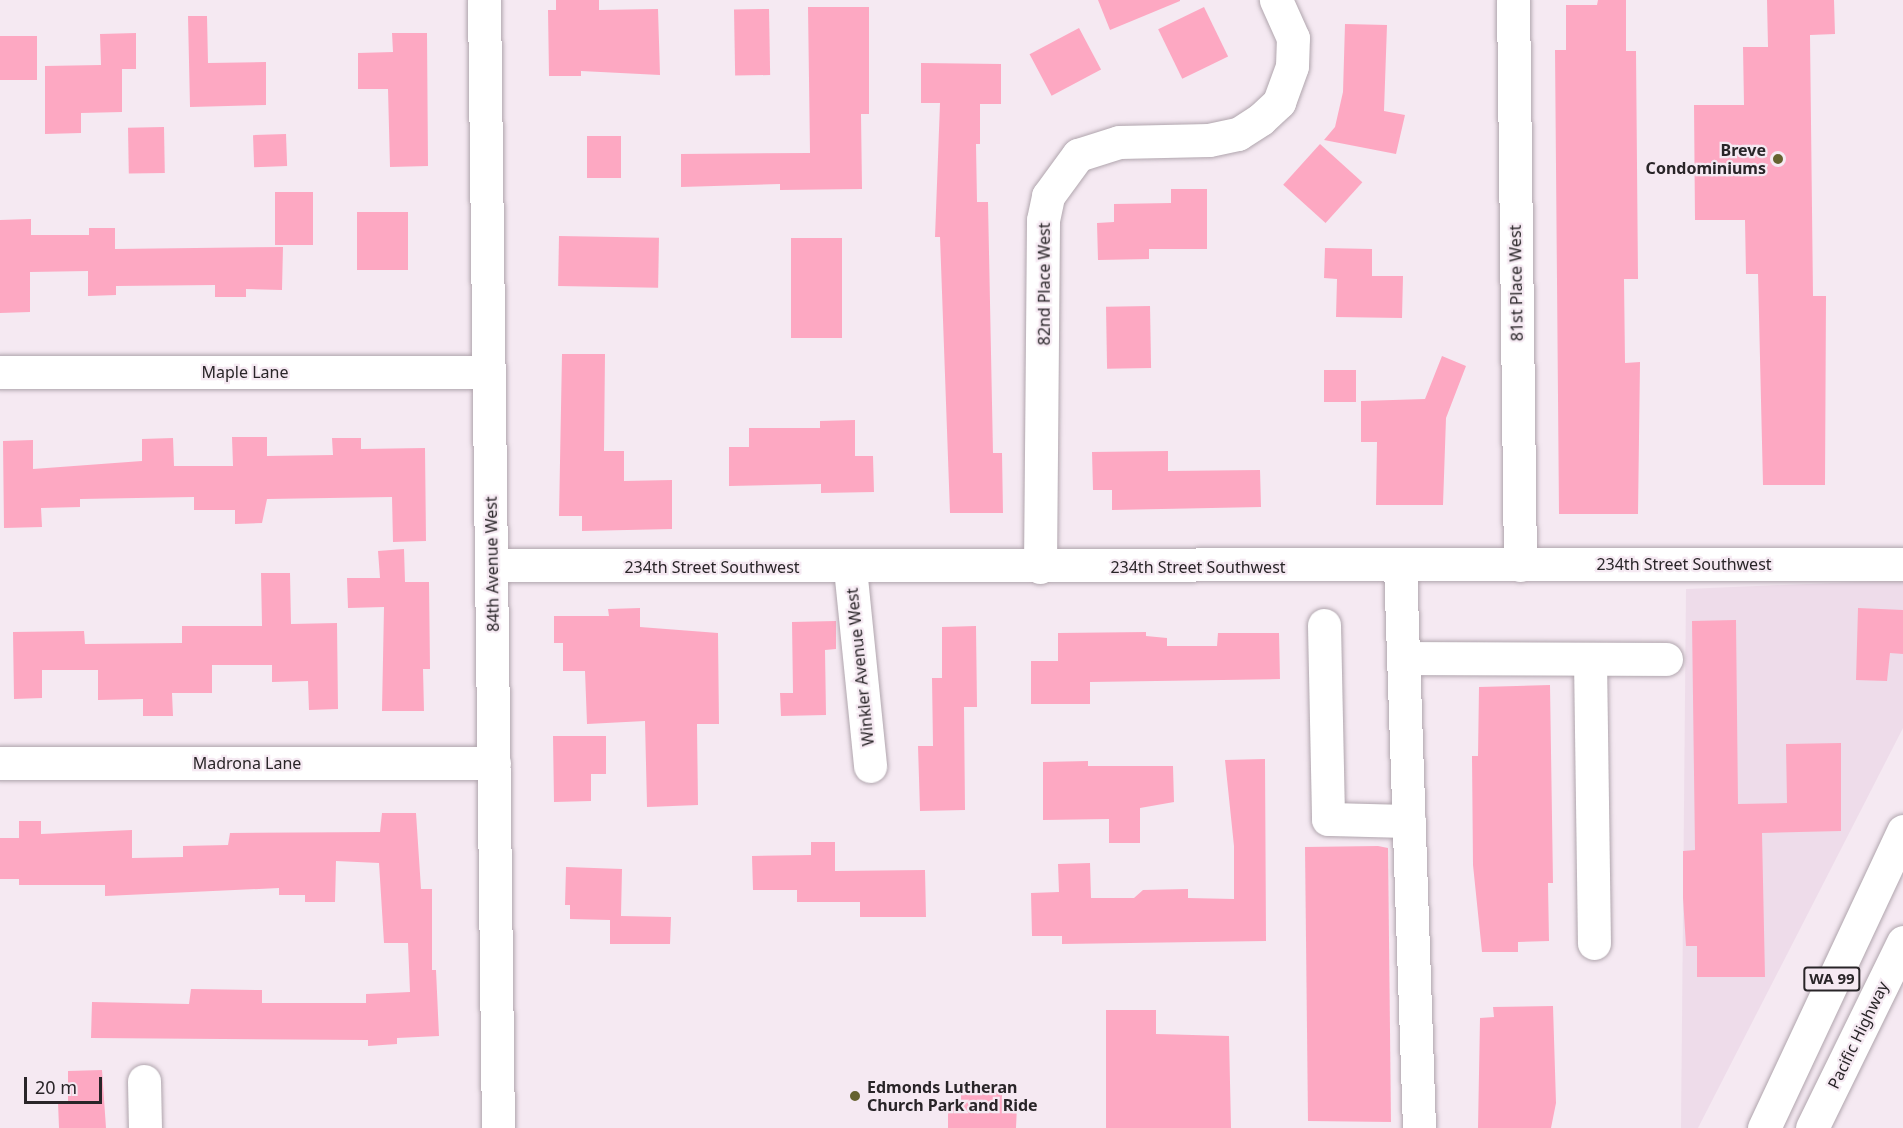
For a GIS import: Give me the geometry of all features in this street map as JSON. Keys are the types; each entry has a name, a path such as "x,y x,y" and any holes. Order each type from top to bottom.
{"main road":[{"name":"84th Avenue West","path":"484,0 498,1128"},
{"name":"82nd Place West","path":"1040,567 1042,220 1048,196 1078,155 1119,142 1209,140 1238,134 1261,119 1279,102 1292,66 1293,38 1276,0"},
{"name":"81st Place West","path":"1513,0 1520,565"},
{"name":"Maple Lane","path":"0,372 489,372"},
{"name":"234th Street Southwest","path":"492,565 850,568 1903,564"},
{"path":"1400,566 1419,1128"},
{"name":"Winkler Avenue West","path":"850,568 870,765"},
{"path":"1324,625 1328,819 1409,820"},
{"path":"1404,658 1665,659"},
{"path":"1590,658 1594,943"},
{"name":"Madrona Lane","path":"0,763 494,763"},
{"name":"WA 99","path":"1764,1128 1903,831"},
{"name":"Pacific Highway","path":"1812,1128 1903,942"},
{"path":"144,1081 145,1128"}],"shaded area":[{"path":"1903,580 1903,728 1698,1128 1681,1128 1686,589"}],"building":[{"path":"556,0 599,0 599,10 658,9 660,75 581,71 581,76 549,76 548,10 556,10"},
{"path":"1098,0 1180,0 1180,1 1110,30"},
{"path":"1598,0 1626,0 1626,51 1636,51 1638,279 1624,279 1625,363 1640,362 1638,514 1559,514 1555,50 1566,50 1566,5 1597,5"},
{"path":"1767,0 1834,0 1835,34 1810,35 1813,296 1826,296 1825,485 1763,485 1758,274 1746,274 1745,220 1695,220 1694,105 1744,105 1743,47 1768,47"},
{"path":"808,7 869,7 869,114 861,114 862,189 780,190 780,184 681,187 681,154 810,153"},
{"path":"1204,7 1228,56 1182,79 1158,29"},
{"path":"769,9 770,75 735,76 734,10"},
{"path":"188,16 207,16 208,63 266,62 266,105 190,107"},
{"path":"1345,24 1387,25 1384,111 1405,115 1396,154 1324,140 1335,127 1343,92"},
{"path":"1079,28 1101,69 1052,96 1030,54"},
{"path":"136,33 136,69 122,69 122,112 81,113 81,133 45,134 45,66 101,65 100,34"},
{"path":"392,33 427,33 428,166 390,167 388,89 358,89 358,53 393,52"},
{"path":"0,36 37,36 37,80 0,80"},
{"path":"921,63 1001,64 1001,104 980,104 980,144 976,144 977,202 988,202 993,453 1002,453 1003,513 950,513 940,237 935,237 940,103 921,103"},
{"path":"164,127 165,173 129,174 128,128"},
{"path":"286,134 287,166 254,167 253,135"},
{"path":"587,136 621,136 621,178 587,178"},
{"path":"1320,144 1362,182 1326,223 1283,185"},
{"path":"1171,189 1207,189 1207,249 1149,249 1149,259 1098,260 1097,223 1114,222 1114,204 1171,203"},
{"path":"275,192 313,192 313,245 275,245"},
{"path":"357,212 408,212 408,270 357,270"},
{"path":"31,219 31,235 89,235 89,228 115,228 115,249 283,247 282,290 246,289 246,297 215,297 215,285 116,286 116,295 88,296 88,271 30,272 30,312 0,313 0,220"},
{"path":"559,236 659,238 658,288 558,286"},
{"path":"791,238 842,238 842,338 791,338"},
{"path":"1325,248 1372,249 1372,276 1403,276 1402,318 1336,317 1337,279 1324,278"},
{"path":"1150,306 1151,368 1107,369 1106,307"},
{"path":"562,354 605,354 604,451 624,451 624,481 672,480 672,529 582,531 582,516 559,516"},
{"path":"1442,356 1466,366 1446,418 1443,505 1376,505 1377,442 1361,442 1361,401 1425,399"},
{"path":"1324,370 1356,370 1356,402 1324,402"},
{"path":"855,420 855,456 873,456 874,492 821,493 821,484 729,486 729,447 749,447 749,428 820,428 820,421"},
{"path":"232,437 267,437 267,456 333,455 332,438 361,438 361,449 425,448 426,541 393,542 392,497 267,499 262,523 235,524 235,510 194,510 194,497 80,499 80,507 41,508 42,527 4,528 3,441 33,440 33,469 142,461 142,439 173,438 174,466 233,466"},
{"path":"1168,451 1168,471 1260,470 1261,507 1112,510 1112,490 1093,490 1092,452"},
{"path":"404,549 405,582 429,582 430,669 423,669 424,711 382,711 384,607 348,608 347,578 380,578 378,551"},
{"path":"261,573 290,573 291,624 337,623 338,709 309,710 308,681 272,682 272,665 212,665 212,693 172,693 173,716 143,716 143,699 98,700 98,670 42,670 42,698 14,699 13,632 84,631 85,644 182,643 182,626 262,626"},
{"path":"640,608 640,627 718,633 719,724 697,724 698,805 647,807 645,721 587,724 585,671 563,671 563,643 554,643 554,616 609,616 608,609"},
{"path":"1858,608 1903,610 1903,654 1890,653 1887,681 1856,680"},
{"path":"1736,620 1738,804 1787,803 1786,744 1841,743 1841,831 1762,833 1765,977 1697,977 1697,946 1686,946 1683,898 1683,851 1695,850 1692,621"},
{"path":"836,621 836,649 825,650 826,715 781,716 780,693 793,693 792,622"},
{"path":"976,626 977,707 964,707 965,810 920,811 918,746 933,746 932,678 942,678 942,627"},
{"path":"1146,632 1146,636 1167,638 1167,646 1217,646 1218,633 1279,633 1280,679 1090,682 1090,704 1031,704 1031,661 1058,661 1058,633"},
{"path":"1550,685 1553,883 1548,883 1549,941 1518,942 1518,952 1482,952 1473,865 1472,756 1478,756 1479,687"},
{"path":"553,736 606,736 606,774 591,774 591,801 554,802"},
{"path":"1265,759 1266,941 1062,944 1062,936 1032,936 1031,893 1059,892 1058,864 1090,863 1091,898 1134,898 1143,890 1188,889 1188,898 1234,899 1234,846 1225,760"},
{"path":"1088,761 1088,766 1173,766 1174,802 1140,808 1140,843 1109,843 1109,819 1043,820 1043,762"},
{"path":"382,813 416,813 421,889 432,889 432,970 436,970 439,1036 397,1038 397,1044 368,1046 368,1040 91,1038 92,1002 189,1004 191,989 262,990 262,1003 366,1003 366,994 410,992 408,943 384,943 379,863 336,861 335,902 305,902 305,895 279,895 279,888 105,896 105,885 19,885 19,879 0,879 0,838 19,838 19,821 41,821 41,834 132,830 132,858 183,857 183,846 228,845 230,833 380,832"},
{"path":"811,842 835,842 835,871 925,870 926,917 860,917 860,902 797,902 797,890 753,890 752,856 811,855"},
{"path":"1378,846 1388,848 1391,1122 1308,1121 1305,847"},
{"path":"566,867 622,869 621,916 671,917 670,944 610,944 610,920 570,919 570,905 565,905"},
{"path":"1553,1006 1556,1103 1551,1128 1478,1128 1480,1018 1494,1017 1493,1007"},
{"path":"1106,1010 1156,1010 1156,1034 1229,1036 1231,1128 1106,1128"},
{"path":"102,1070 106,1128 59,1128 58,1102 68,1101 68,1071"},
{"path":"961,1090 1002,1090 1002,1106 1017,1106 1016,1128 948,1128 948,1106 961,1106"}],"place":[{"name":"Breve Condominiums","path":"1778,159"},
{"name":"Edmonds Lutheran Church Park and Ride","path":"855,1096"}]}
